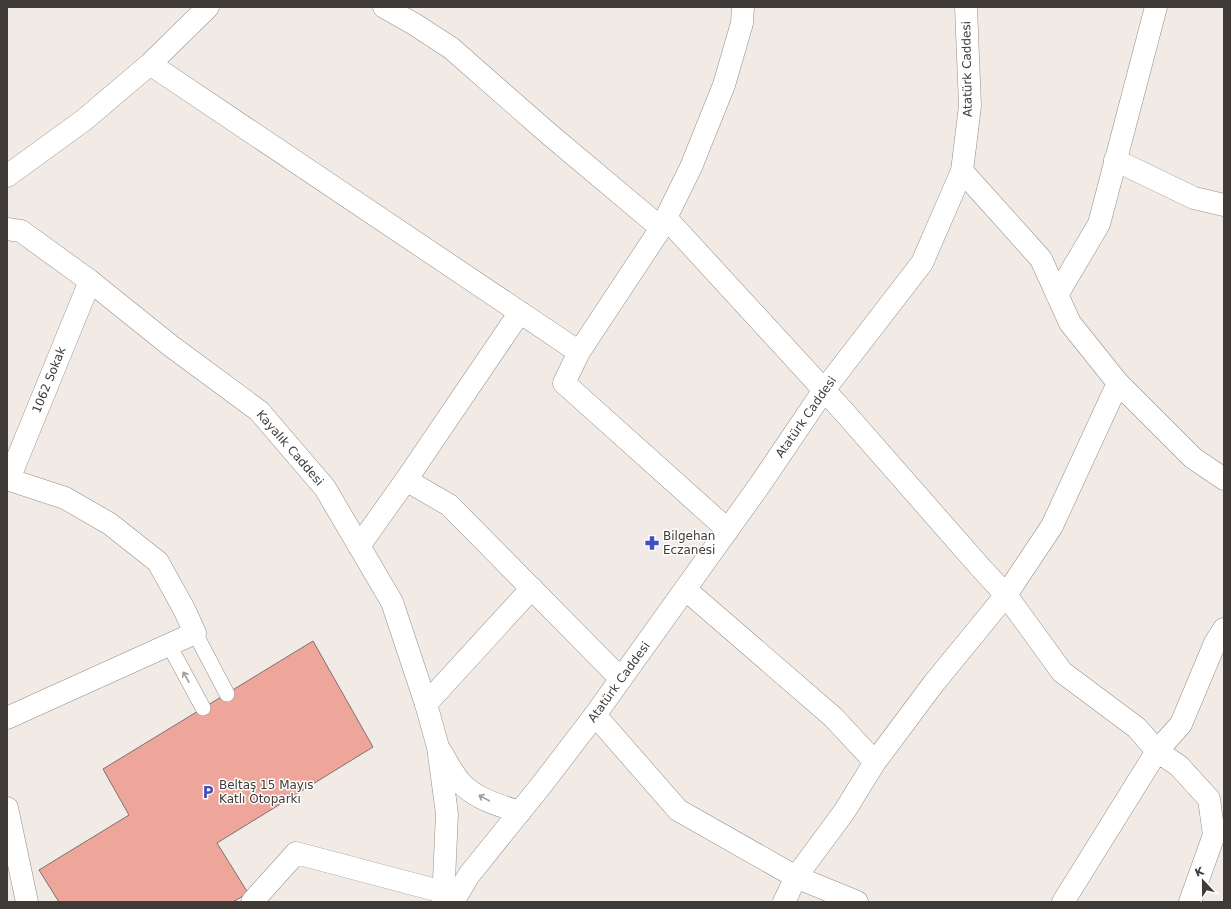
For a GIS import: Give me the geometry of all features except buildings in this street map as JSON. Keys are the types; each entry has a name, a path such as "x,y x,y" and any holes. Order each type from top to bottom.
{"street":[{"path":"7,176 84,120 150,64 208,7"},
{"path":"384,7 451,48 549,134 663,223 824,390 1006,595 1062,672 1137,728 1157,751 1179,766 1209,799 1219,838 1190,902"},
{"path":"728,530 564,383 579,352 663,223 691,167 724,85 742,23 743,7"},
{"name":"Atatürk Caddesi","path":"446,899 469,875 595,715 728,530 824,390 922,262 962,171 970,106 966,7"},
{"path":"1057,295 1099,224 1156,7"},
{"path":"150,64 579,352"},
{"path":"1115,160 1194,198 1224,205"},
{"path":"962,171 1041,259 1070,323 1118,383 1193,458 1224,480"},
{"name":"Kayalık Caddesi","path":"7,229 21,230 90,281 171,346 259,411 325,488 392,602 426,704 438,747 447,814 446,899"},
{"name":"1062 Sokak","path":"8,479 90,281"},
{"path":"359,546 406,480 520,312"},
{"path":"784,902 796,877 844,812 875,762 934,682 1006,595 1052,526 1118,383"},
{"path":"7,718 195,633 184,609 158,562 110,524 65,498 8,479"},
{"path":"406,480 449,505 621,679"},
{"path":"426,704 532,588"},
{"path":"685,589 833,717 875,762"},
{"path":"1063,902 1157,751 1181,724 1215,643 1224,629"},
{"path":"595,715 678,810 796,877 857,902"},
{"name":"Kayalık Caddesi","path":"438,747 458,780 464,787 495,804 520,812"},
{"name":"Atatürk Caddesi","path":"469,875 486,867 529,816 538,789"},
{"path":"7,808 11,854 27,902"},
{"path":"252,902 296,854 446,899"}],"lane":[{"path":"195,633 227,694"},
{"path":"169,645 203,708"}],"place":[{"name":"Bilgehan Eczanesi","path":"652,543"},
{"name":"Beltaş 15 Mayıs Katlı Otoparkı","path":"208,792"}]}
